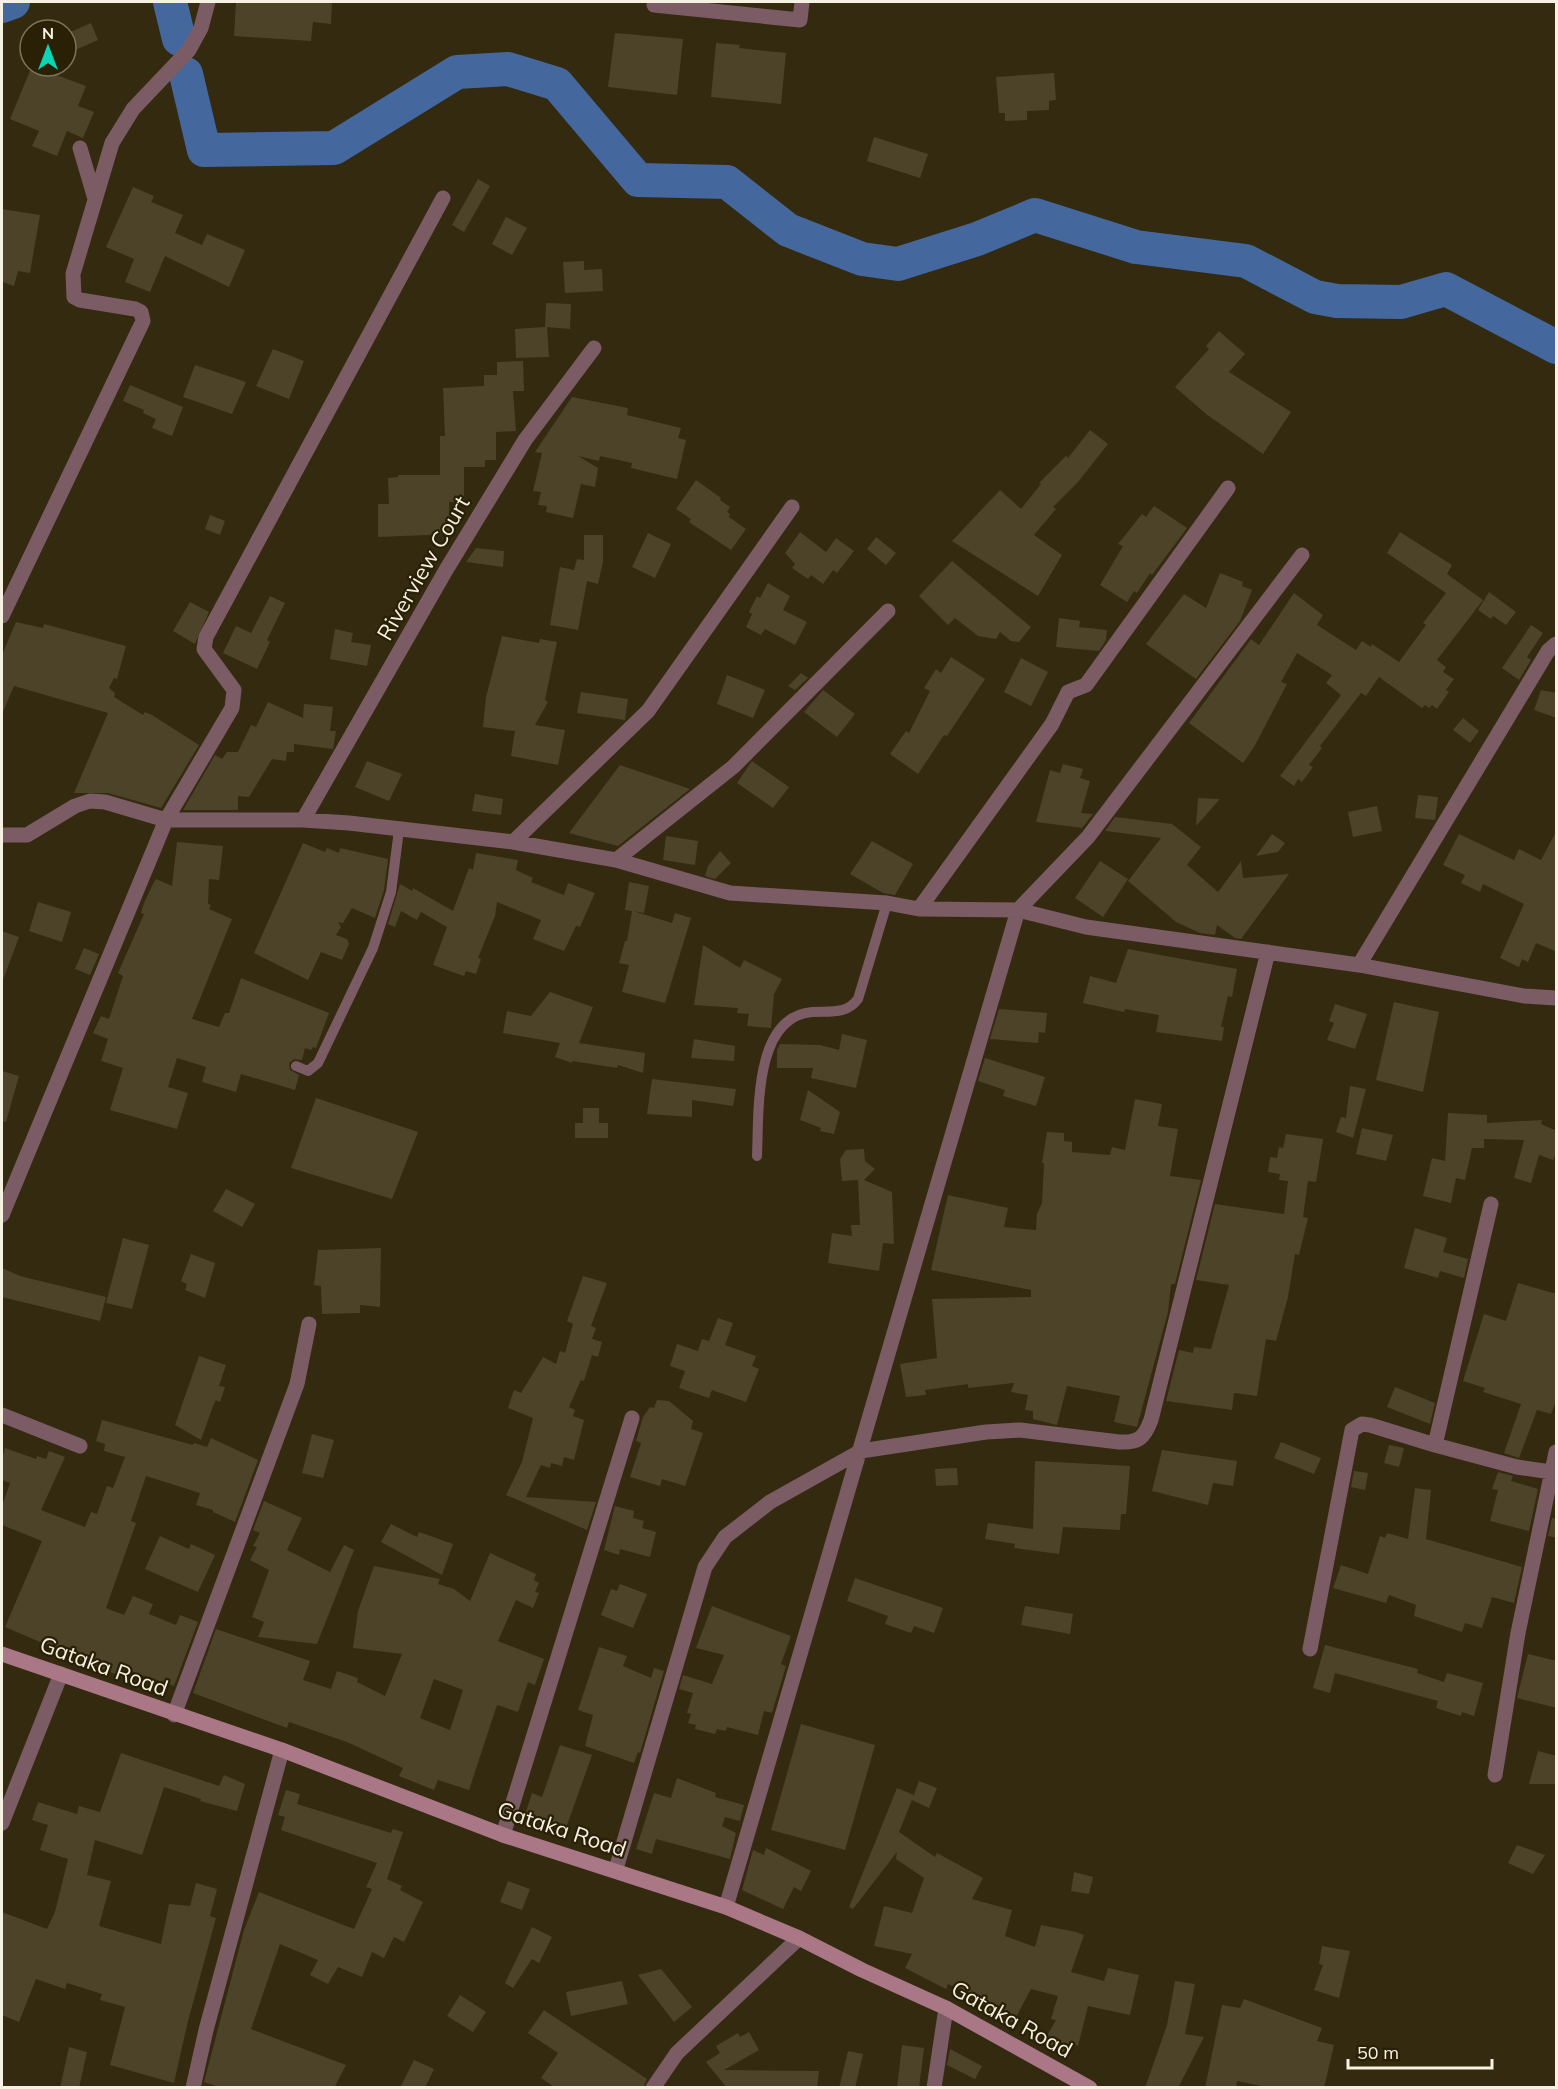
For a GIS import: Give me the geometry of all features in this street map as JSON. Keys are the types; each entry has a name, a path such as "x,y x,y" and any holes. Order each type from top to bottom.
{"street":[{"path":"2,616 143,321 141,312 135,309 74,297 73,274 112,143 133,109 189,50 201,28 208,2"},
{"path":"654,5 800,20 802,2"},
{"path":"80,148 95,199"},
{"path":"2,1215 166,820 232,708 234,690 204,649 206,638 443,198"},
{"name":"Riverview Court","path":"303,819 446,570 519,450 594,348"},
{"path":"919,909 1052,724 1068,692 1086,685 1228,488"},
{"path":"513,842 648,711 792,507"},
{"path":"726,1907 1018,910 1088,837 1302,555"},
{"path":"616,860 733,767 888,611"},
{"path":"1359,966 1548,651 1552,645 1557,644"},
{"path":"2,835 27,835 75,806 90,801 105,802 166,820 303,819 513,842 616,860 730,893 887,903 919,909 1018,910 1086,927 1359,966 1524,996 1557,998"},
{"path":"616,1869 705,1567 725,1537 770,1502 861,1451 997,1431 1020,1430 1134,1443 1145,1436 1151,1420 1268,952"},
{"path":"1435,1445 1491,1204"},
{"path":"174,1715 297,1384 309,1324"},
{"path":"2,1415 80,1446"},
{"path":"503,1835 632,1418"},
{"path":"1310,1649 1352,1430 1362,1424 1370,1425 1517,1467 1551,1472"},
{"path":"1495,1775 1518,1633 1557,1452"},
{"name":"Gataka Road","path":"2,1654 174,1715 282,1750 503,1835 616,1869 726,1907 799,1938 862,1970 946,2008 1090,2088"},
{"path":"2,1823 61,1674"},
{"path":"193,2088 206,2030 282,1750"},
{"path":"652,2088 677,2053 799,1938"},
{"path":"934,2088 946,2008"}],"lane":[{"path":"296,1066 308,1071 318,1063 373,948 391,892 399,830"},
{"path":"757,1156 760,1080 769,1048 782,1025 802,1013 843,1011 852,1007 858,999 887,903"}],"building":[{"path":"236,2 332,2 331,24 313,22 311,41 234,36"},
{"path":"91,23 98,40 78,49 78,29"},
{"path":"615,33 683,39 677,95 608,87"},
{"path":"716,43 786,53 781,104 711,97"},
{"path":"1054,73 1056,100 1049,101 1049,110 1027,111 1027,120 1005,121 1005,113 999,113 996,77"},
{"path":"27,78 64,78 86,86 78,106 94,112 83,138 67,131 57,156 32,146 39,131 10,119"},
{"path":"874,137 928,154 920,178 867,161"},
{"path":"478,179 490,186 464,232 452,225"},
{"path":"133,187 154,196 151,202 183,215 175,233 202,245 207,234 245,250 229,287 165,256 150,292 125,282 134,259 106,247"},
{"path":"2,209 40,215 30,273 18,271 14,286 2,282"},
{"path":"506,217 527,228 512,255 492,244"},
{"path":"584,261 584,270 602,269 603,291 565,293 563,262"},
{"path":"546,303 571,304 570,329 547,327 549,357 516,358 515,329 545,327"},
{"path":"1219,331 1245,354 1229,372 1291,412 1263,454 1206,414 1175,387 1209,349 1206,346"},
{"path":"273,349 304,361 289,399 256,386"},
{"path":"523,361 524,391 513,391 516,431 496,432 496,460 485,460 485,467 464,467 464,502 449,502 450,534 378,537 378,504 389,504 388,478 398,477 398,475 440,475 440,436 445,436 443,388 484,386 484,375 497,375 497,362"},
{"path":"195,365 246,382 232,414 183,397"},
{"path":"130,385 183,407 172,436 152,428 156,419 143,413 144,410 123,401"},
{"path":"572,397 628,408 627,415 681,428 678,438 686,440 677,479 631,468 632,463 600,456 599,461 578,456 598,468 595,487 581,484 573,518 546,512 547,506 538,505 541,492 533,491 542,453 535,452"},
{"path":"1090,430 1108,444 1078,482 1053,507 1056,509 1034,535 1062,555 1038,596 952,541 1000,490 1021,509 1041,484 1039,483 1066,456 1068,458"},
{"path":"696,480 721,498 720,500 730,507 727,512 730,514 729,517 746,529 731,550 689,522 691,519 676,509"},
{"path":"1154,506 1187,528 1152,575 1150,573 1137,593 1134,591 1127,602 1100,585 1123,546 1118,544 1142,514 1146,517"},
{"path":"210,515 225,521 220,535 205,529"},
{"path":"800,532 826,552 836,538 854,551 837,573 833,570 823,584 811,575 808,579 792,568 795,564 785,553"},
{"path":"1400,532 1452,565 1447,574 1483,600 1437,660 1446,667 1443,672 1454,679 1446,690 1449,692 1437,709 1432,705 1429,708 1425,705 1422,708 1379,677 1366,696 1361,693 1320,746 1322,748 1309,765 1313,767 1302,782 1298,779 1294,786 1280,776 1341,695 1326,683 1332,675 1297,653 1281,682 1287,684 1254,747 1243,763 1189,723 1251,639 1259,645 1294,593 1323,615 1317,625 1356,650 1362,641 1371,647 1372,644 1399,662 1426,625 1423,623 1446,593 1387,553"},
{"path":"648,533 671,544 655,578 632,567"},
{"path":"584,535 603,535 603,562 598,584 587,581 578,630 550,625 560,567 574,570 577,559 584,560"},
{"path":"876,537 896,553 886,565 867,549"},
{"path":"476,548 504,551 503,567 466,562"},
{"path":"952,561 1031,627 1019,642 1011,641 1000,632 996,639 978,636 955,618 948,625 919,596"},
{"path":"1220,573 1243,582 1242,586 1252,590 1240,621 1196,679 1146,644 1184,594 1206,608"},
{"path":"768,583 790,596 783,610 807,622 795,645 765,629 761,635 746,627 752,614 749,612 757,596 760,598"},
{"path":"1489,592 1516,612 1506,625 1478,610"},
{"path":"270,596 285,603 267,640 270,642 257,669 223,653 236,626 251,633"},
{"path":"190,602 209,612 195,644 173,631"},
{"path":"1059,618 1080,621 1079,627 1107,630 1106,640 1099,651 1056,647"},
{"path":"16,622 43,628 44,624 126,646 117,679 114,678 109,688 115,693 114,697 143,715 145,712 152,715 199,745 161,808 108,793 74,793 108,713 14,686 2,714 2,655"},
{"path":"1531,625 1543,633 1527,657 1531,660 1519,680 1502,668"},
{"path":"335,629 353,633 351,642 371,645 367,666 330,659"},
{"path":"502,636 539,643 540,639 557,642 545,700 548,702 535,725 565,730 558,765 511,756 515,731 483,727 486,697"},
{"path":"951,657 985,679 918,774 890,754 906,731 909,733 930,691 924,688 936,669 941,673"},
{"path":"1021,658 1048,672 1031,706 1004,692"},
{"path":"801,673 808,678 795,690 788,686"},
{"path":"727,675 765,690 753,718 717,704"},
{"path":"823,690 855,714 837,737 804,712"},
{"path":"1541,690 1557,693 1557,718 1534,710"},
{"path":"581,692 628,699 625,720 577,713"},
{"path":"268,702 303,718 304,704 333,707 330,731 336,731 333,749 294,744 294,752 287,752 286,761 272,759 249,797 238,796 238,810 183,810 215,755 222,759 227,752 238,752 251,725 256,727"},
{"path":"1463,718 1479,731 1470,743 1453,730"},
{"path":"367,761 402,774 389,801 355,787"},
{"path":"752,761 789,787 773,808 737,783"},
{"path":"1063,764 1083,769 1080,778 1090,781 1081,813 1093,814 1082,828 1036,822 1050,770 1060,773"},
{"path":"620,765 690,789 618,846 569,833"},
{"path":"475,794 503,799 501,815 472,811"},
{"path":"1418,795 1438,797 1435,820 1415,818"},
{"path":"1198,798 1220,799 1196,826"},
{"path":"1377,806 1382,831 1353,837 1348,812"},
{"path":"1115,817 1172,824 1201,847 1187,865 1218,892 1241,861 1243,878 1289,874 1241,939 1235,938 1217,925 1215,935 1200,933 1176,922 1128,881 1161,838 1105,831"},
{"path":"1557,830 1557,952 1536,943 1528,962 1522,959 1519,967 1500,958 1524,904 1483,884 1480,892 1461,883 1465,875 1443,865 1459,834 1514,860 1519,849 1541,860"},
{"path":"1272,834 1285,843 1278,852 1256,856"},
{"path":"666,836 698,841 695,865 663,860"},
{"path":"872,841 913,864 895,895 883,893 850,874"},
{"path":"177,842 223,846 219,880 209,879 208,904 211,905 209,909 232,919 192,1019 219,1027 225,1013 229,1013 241,978 329,1013 316,1048 313,1047 311,1050 305,1048 302,1060 294,1059 289,1063 290,1070 299,1075 295,1090 241,1074 236,1092 202,1082 206,1067 177,1058 168,1087 188,1093 177,1129 110,1110 123,1068 101,1061 108,1039 93,1033 101,1016 109,1019 123,976 118,973 144,914 141,913 144,903 153,884 156,879 172,886"},
{"path":"303,843 325,852 327,848 339,853 340,848 388,859 384,890 375,918 352,908 343,923 338,922 341,927 336,935 347,939 349,944 342,960 321,952 308,980 254,953"},
{"path":"720,851 731,863 715,879 705,876 708,866"},
{"path":"476,853 518,860 516,870 533,878 531,882 564,895 568,883 595,893 580,927 576,926 564,951 533,939 541,920 497,902 495,916 478,958 481,959 476,974 466,971 464,976 433,965 447,927 421,912 417,920 401,911 395,927 388,924 400,884 412,891 413,888 453,911 469,868 473,870"},
{"path":"1100,861 1128,879 1103,917 1075,898"},
{"path":"629,882 649,886 644,913 633,911 672,923 675,913 691,918 665,1003 622,992 629,965 619,963 625,941 627,941 632,911 625,910"},
{"path":"38,902 71,912 62,942 29,931"},
{"path":"2,931 19,937 3,980 2,979"},
{"path":"703,945 740,968 744,960 782,979 774,994 771,1028 747,1026 749,1014 737,1013 738,1008 694,1005"},
{"path":"84,948 99,954 90,975 75,969"},
{"path":"1128,949 1237,969 1232,997 1228,996 1221,1027 1224,1027 1222,1041 1156,1032 1159,1015 1125,1009 1124,1012 1083,1003 1090,976 1116,983"},
{"path":"550,992 593,1007 579,1043 645,1053 643,1073 618,1065 617,1068 572,1061 572,1063 555,1057 560,1043 503,1033 507,1011 531,1016"},
{"path":"1394,1002 1439,1012 1423,1092 1376,1080"},
{"path":"1335,1004 1367,1014 1355,1049 1327,1040 1334,1023 1329,1021"},
{"path":"999,1009 1047,1013 1045,1033 1039,1032 1038,1043 990,1039"},
{"path":"842,1034 867,1040 856,1088 811,1078 813,1068 777,1068 777,1050 780,1044 820,1045 839,1050"},
{"path":"694,1039 735,1046 734,1061 691,1058"},
{"path":"985,1058 1045,1077 1036,1106 1003,1096 1005,1090 978,1081"},
{"path":"2,1071 19,1076 6,1122 2,1121"},
{"path":"652,1079 736,1089 733,1106 692,1100 692,1117 647,1114"},
{"path":"1350,1086 1366,1089 1353,1138 1336,1132 1341,1117 1346,1118"},
{"path":"808,1090 840,1112 834,1134 820,1131 821,1128 800,1120"},
{"path":"316,1098 418,1132 392,1199 291,1168"},
{"path":"1135,1099 1162,1104 1158,1126 1178,1129 1170,1176 1201,1180 1175,1284 1171,1284 1168,1312 1137,1427 1114,1422 1120,1396 1067,1386 1057,1425 1033,1419 1033,1411 1025,1410 1028,1395 1011,1392 1014,1383 968,1388 968,1384 925,1390 926,1395 906,1397 900,1364 937,1358 932,1299 1031,1297 1031,1290 931,1270 948,1195 1008,1208 1004,1227 1036,1230 1037,1214 1042,1203 1044,1163 1042,1163 1047,1132 1064,1133 1064,1141 1072,1142 1072,1152 1110,1155 1112,1147 1125,1150"},
{"path":"583,1108 599,1108 599,1123 608,1123 608,1138 575,1138 575,1123 583,1123"},
{"path":"1448,1113 1487,1115 1487,1123 1542,1120 1541,1124 1557,1131 1557,1152 1553,1160 1539,1155 1531,1183 1514,1178 1524,1140 1484,1139 1484,1148 1472,1148 1465,1180 1456,1178 1451,1203 1423,1196 1432,1158 1445,1161"},
{"path":"1362,1128 1393,1135 1386,1161 1356,1154"},
{"path":"1286,1134 1323,1139 1316,1182 1308,1181 1303,1217 1308,1218 1299,1255 1295,1254 1288,1297 1276,1341 1266,1339 1257,1396 1234,1393 1232,1410 1166,1401 1179,1350 1193,1353 1194,1347 1211,1349 1229,1285 1196,1280 1215,1204 1284,1214 1288,1181 1279,1180 1280,1174 1268,1172 1270,1157 1277,1158 1279,1147 1283,1148"},
{"path":"864,1149 865,1161 875,1169 864,1180 892,1192 894,1244 883,1243 879,1271 828,1263 832,1233 852,1236 851,1225 860,1225 858,1180 842,1181 840,1159 846,1150"},
{"path":"226,1189 255,1204 242,1227 213,1211"},
{"path":"1415,1228 1447,1238 1443,1252 1468,1259 1464,1278 1440,1271 1438,1278 1404,1268"},
{"path":"123,1238 149,1245 132,1309 106,1303"},
{"path":"381,1248 380,1307 360,1305 360,1313 322,1314 321,1286 314,1285 318,1250"},
{"path":"191,1254 215,1263 205,1298 185,1290 187,1284 181,1281"},
{"path":"2,1268 20,1276 106,1297 100,1321 2,1297"},
{"path":"583,1276 607,1283 591,1326 596,1328 592,1339 602,1342 598,1357 592,1355 584,1381 581,1380 569,1407 575,1410 573,1416 584,1420 574,1460 564,1457 562,1466 551,1463 550,1468 541,1465 526,1497 596,1502 587,1530 506,1495 522,1462 533,1418 508,1408 514,1390 521,1393 543,1357 556,1364 560,1351 565,1353 573,1324 567,1321"},
{"path":"1518,1283 1557,1294 1557,1398 1551,1414 1537,1410 1519,1458 1504,1453 1521,1404 1483,1392 1485,1388 1463,1381 1484,1314 1506,1321"},
{"path":"718,1318 733,1323 725,1345 756,1356 752,1366 759,1369 746,1402 712,1390 709,1398 679,1388 685,1371 670,1366 677,1344 698,1351 702,1339 709,1341"},
{"path":"199,1356 226,1365 219,1386 225,1387 220,1402 216,1400 201,1440 175,1425"},
{"path":"1395,1387 1435,1403 1430,1424 1387,1407"},
{"path":"657,1400 669,1401 693,1421 691,1429 703,1433 685,1486 662,1479 660,1486 630,1477 641,1443 636,1441 643,1417 650,1407 654,1408"},
{"path":"102,1420 193,1445 194,1443 207,1447 211,1438 258,1460 235,1522 213,1510 196,1505 200,1493 146,1476 131,1521 136,1523 106,1608 124,1615 133,1596 153,1604 149,1614 176,1625 180,1615 198,1622 174,1686 125,1669 122,1677 5,1627 42,1541 2,1525 2,1506 10,1483 2,1480 2,1458 5,1448 36,1459 37,1456 46,1459 49,1451 65,1457 41,1510 85,1527 91,1512 97,1514 107,1486 113,1488 125,1457 104,1451 105,1444 96,1441"},
{"path":"312,1434 334,1440 323,1478 302,1473"},
{"path":"1281,1442 1321,1458 1314,1474 1274,1458"},
{"path":"1389,1445 1404,1448 1399,1467 1384,1463"},
{"path":"1162,1450 1237,1461 1233,1486 1213,1483 1208,1505 1152,1491"},
{"path":"1035,1461 1130,1466 1126,1514 1121,1514 1120,1530 1063,1527 1059,1554 1014,1548 1015,1544 985,1539 988,1523 1033,1529"},
{"path":"957,1468 958,1485 936,1486 935,1469"},
{"path":"1354,1471 1368,1473 1365,1490 1351,1487"},
{"path":"1498,1472 1513,1476 1511,1481 1538,1489 1529,1531 1490,1521 1498,1490 1492,1489"},
{"path":"1415,1488 1431,1490 1426,1539 1522,1567 1514,1603 1492,1597 1482,1628 1465,1623 1462,1632 1414,1616 1416,1605 1389,1595 1386,1603 1333,1588 1341,1565 1368,1574 1380,1536 1385,1538 1387,1533 1408,1539"},
{"path":"264,1501 302,1518 287,1550 330,1572 344,1545 354,1550 317,1644 258,1637 264,1622 252,1617 269,1570 250,1560 257,1547 253,1546 260,1533 253,1530"},
{"path":"615,1506 634,1511 633,1518 644,1521 642,1528 656,1532 650,1557 620,1549 619,1555 604,1550"},
{"path":"1552,1518 1557,1519 1557,1538 1548,1536"},
{"path":"391,1524 417,1537 419,1532 453,1544 442,1575 381,1542"},
{"path":"160,1536 189,1549 191,1544 215,1555 198,1592 145,1569"},
{"path":"490,1553 536,1574 534,1580 539,1583 535,1592 539,1593 533,1608 516,1600 498,1641 544,1659 535,1685 528,1682 518,1712 497,1705 469,1790 438,1780 434,1790 399,1776 403,1768 347,1742 289,1722 287,1728 193,1693 216,1629 310,1661 303,1680 331,1689 337,1671 358,1678 357,1682 385,1696 402,1654 353,1648 358,1611 374,1566 440,1579 438,1584 454,1589 470,1601","holes":["434,1679 463,1690 450,1730 420,1718"]},
{"path":"855,1578 943,1608 934,1633 914,1626 911,1633 885,1624 888,1616 847,1601"},
{"path":"620,1584 647,1594 633,1628 601,1615 611,1589 617,1591"},
{"path":"712,1606 791,1636 781,1664 786,1666 772,1713 764,1711 758,1735 727,1727 726,1731 717,1729 715,1734 695,1729 696,1725 688,1723 691,1714 687,1713 693,1693 679,1689 683,1675 712,1684 724,1655 696,1648"},
{"path":"1025,1606 1073,1614 1070,1634 1021,1625"},
{"path":"1325,1645 1418,1669 1417,1673 1444,1682 1447,1673 1483,1683 1474,1716 1462,1712 1461,1716 1436,1708 1438,1701 1335,1673 1330,1693 1313,1688"},
{"path":"599,1647 627,1656 623,1666 651,1678 654,1668 664,1671 640,1753 638,1752 634,1763 585,1746 593,1715 578,1710"},
{"path":"1528,1654 1557,1661 1557,1708 1517,1698"},
{"path":"801,1724 875,1745 845,1850 771,1830"},
{"path":"560,1745 592,1755 566,1828 525,1815 532,1793 542,1797"},
{"path":"1538,1751 1557,1756 1557,1784 1529,1784"},
{"path":"121,1753 219,1786 224,1775 245,1784 237,1811 200,1801 201,1799 164,1787 142,1855 95,1840 87,1875 111,1881 99,1926 161,1944 169,1904 190,1906 196,1883 217,1889 210,1916 216,1918 174,2083 110,2065 125,2007 100,2000 102,1994 67,1983 65,1989 36,1979 19,2022 2,2015 2,1912 47,1929 55,1912 68,1859 40,1850 48,1825 32,1820 38,1802 77,1814 79,1806 100,1812"},
{"path":"677,1778 716,1793 715,1797 744,1805 740,1821 725,1817 722,1826 736,1833 730,1859 656,1839 652,1854 636,1849 654,1793 671,1798"},
{"path":"919,1781 937,1788 929,1808 912,1800"},
{"path":"897,1788 914,1795 899,1832 935,1857 937,1853 983,1878 972,1899 1012,1910 1005,1936 1035,1947 1041,1925 1076,1932 1084,1935 1071,1972 1104,1981 1108,1968 1139,1975 1130,2015 1088,2006 1078,2046 1070,2041 1063,2052 1044,2041 1056,2020 1051,2019 1058,1996 1031,1989 1013,2023 973,2003 976,1997 948,1984 946,1989 905,1968 912,1954 874,1946 884,1906 912,1913 924,1878 896,1859 897,1852 853,1909 849,1907"},
{"path":"286,1790 300,1794 297,1804 391,1833 393,1829 403,1832 387,1879 402,1886 400,1890 423,1902 404,1942 394,1937 384,1958 372,1952 362,1977 338,1967 328,1984 310,1975 318,1960 280,1944 251,2029 346,2065 334,2088 222,2088 204,2082 244,1930 259,1892 354,1929 372,1889 366,1887 377,1863 281,1830 285,1817 278,1815"},
{"path":"1517,1845 1545,1855 1533,1874 1508,1863"},
{"path":"766,1848 811,1871 801,1891 794,1887 783,1909 742,1890 753,1850 764,1855"},
{"path":"1074,1872 1093,1877 1089,1894 1071,1891"},
{"path":"508,1881 530,1889 522,1910 500,1902"},
{"path":"532,1927 552,1937 539,1963 532,1959 513,1988 505,1983"},
{"path":"1322,1946 1350,1951 1339,1998 1314,1990 1323,1965 1319,1964"},
{"path":"661,1969 692,2007 674,2022 638,1975"},
{"path":"622,1981 628,2004 571,2016 566,1992"},
{"path":"1175,1981 1195,1984 1185,2034 1204,2037 1178,2088 1145,2088 1167,2025"},
{"path":"460,1995 486,2012 473,2032 447,2016"},
{"path":"1244,1999 1322,2028 1317,2041 1334,2045 1324,2088 1271,2088 1237,2081 1236,2088 1205,2088 1222,2005 1240,2008"},
{"path":"544,2010 647,2079 643,2088 556,2088 541,2078 558,2053 528,2033"},
{"path":"749,2032 759,2050 724,2070 819,2071 817,2088 727,2088 706,2062 720,2053 716,2046 738,2033 740,2037"},
{"path":"902,2045 924,2048 919,2088 897,2088"},
{"path":"69,2047 87,2052 79,2088 60,2088"},
{"path":"950,2049 982,2066 975,2079 947,2065"},
{"path":"848,2051 863,2054 855,2088 839,2088"},
{"path":"414,2060 434,2069 425,2088 400,2088"}],"waterway":[{"path":"2,6 13,2"},
{"path":"170,2 179,39"},
{"path":"186,74 204,150 334,148 457,72 508,69 557,84 638,180 727,182 788,230 862,259 898,264 977,239 1035,215 1136,247 1246,261 1315,297 1337,301 1401,302 1446,289 1556,347"}]}
